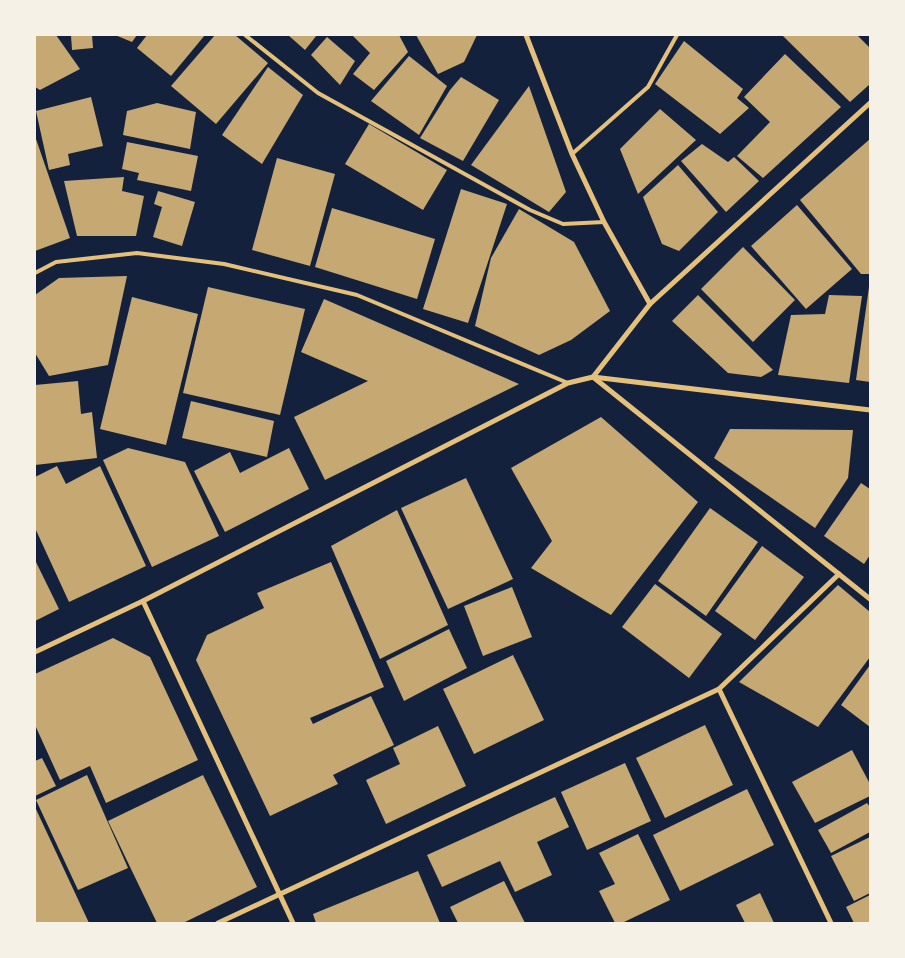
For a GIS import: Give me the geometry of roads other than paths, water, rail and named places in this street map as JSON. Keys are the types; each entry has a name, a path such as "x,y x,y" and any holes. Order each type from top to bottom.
{"street":[{"path":"526,35 572,154 604,222 650,304"},
{"path":"593,377 650,304 870,103"},
{"path":"593,377 870,598"},
{"path":"35,652 143,601 568,383 593,377 870,410"},
{"path":"218,923 719,689 839,574"},
{"path":"143,601 292,923"},
{"path":"719,689 831,923"}],"lane":[{"path":"245,35 318,93 530,210 563,224 604,222"},
{"path":"572,154 648,87 677,35"},
{"path":"35,273 56,262 137,253 224,264 357,295 568,383"}]}
